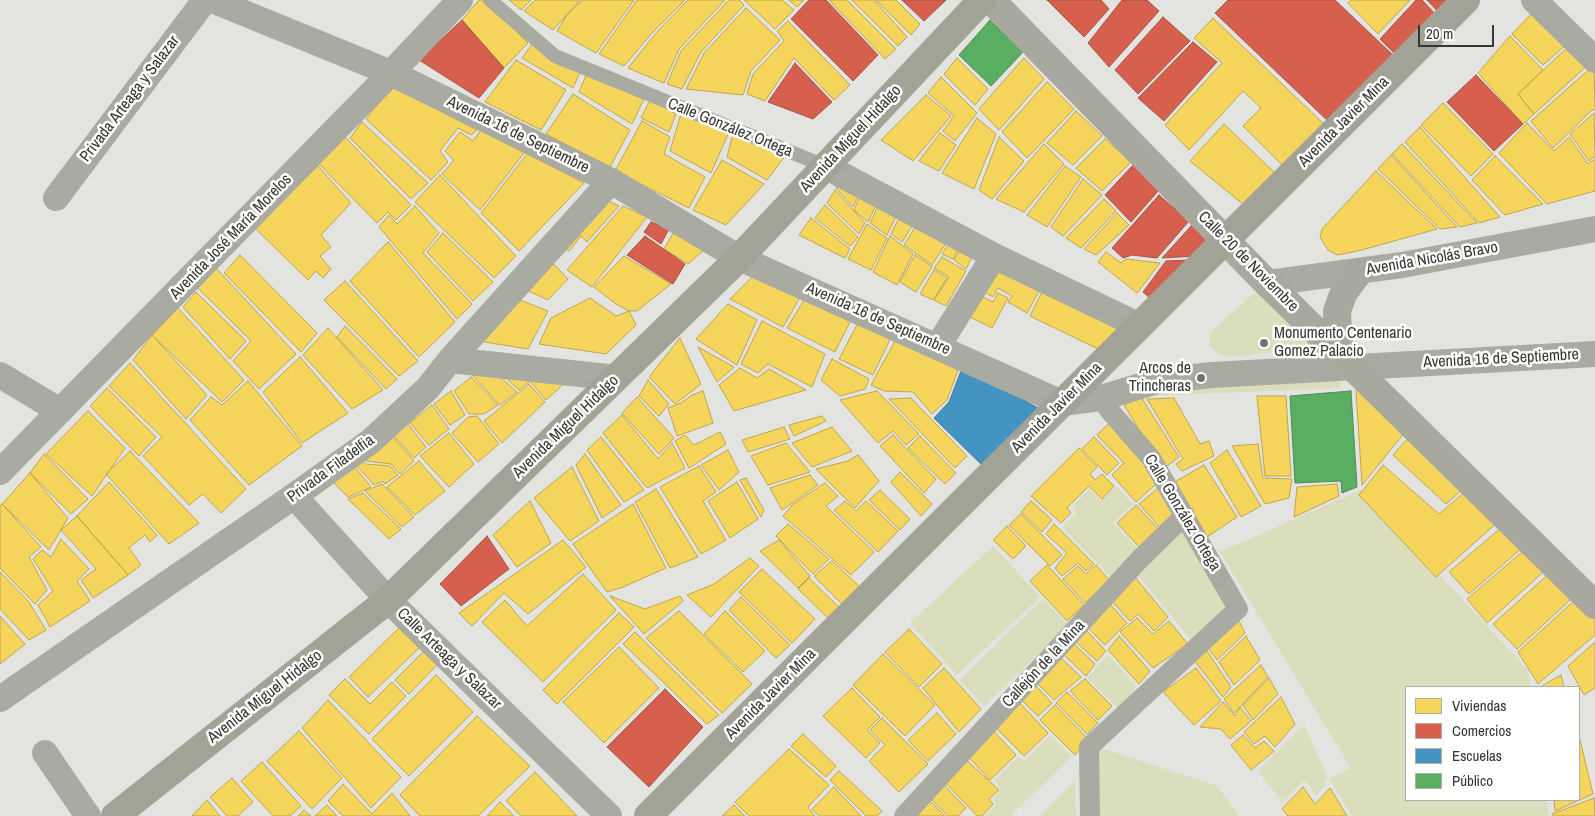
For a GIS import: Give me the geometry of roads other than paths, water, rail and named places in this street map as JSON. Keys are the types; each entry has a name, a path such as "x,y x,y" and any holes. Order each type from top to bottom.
{"main road":[{"name":"Avenida Miguel Hidalgo","path":"115,816 388,600 739,258 982,0"},
{"name":"Calle 20 de Noviembre","path":"991,0 1268,283 1595,605"},
{"name":"Avenida Javier Mina","path":"648,816 1466,0"},
{"path":"1349,362 1338,335 1337,311 1344,292 1359,272"}],"street":[{"name":"Privada Arteaga y Salazar","path":"56,198 205,0"},
{"name":"Avenida 16 de Septiembre","path":"212,0 391,73 611,181 739,258 1062,403 1101,398 1157,381 1212,374 1349,362 1595,354"},
{"path":"1534,0 1595,60"},
{"name":"Avenida José María Morelos","path":"0,472 391,73 454,2"},
{"name":"Calle González Ortega","path":"825,166 994,256 1140,326"},
{"name":"Privada Filadelfia","path":"0,699 371,441 428,388 450,360 611,181"},
{"name":"Avenida Nicolás Bravo","path":"1268,283 1359,272 1595,229"},
{"path":"938,346 994,256"},
{"path":"450,360 617,378"},
{"path":"0,375 60,411"},
{"name":"Calle González Ortega","path":"1090,816 1089,746 1238,608 1151,458 1109,410 1101,398"},
{"name":"Calle Arteaga y Salazar","path":"294,496 388,600 609,816"},
{"name":"Callejón de la Mina","path":"904,816 1139,560 1184,515"},
{"path":"45,753 88,816"}],"lane":[{"name":"Calle González Ortega","path":"490,0 555,56 825,166"}],"place":[{"name":"Monumento Centenario Gomez Palacio","path":"1264,343"},
{"name":"Arcos de Trincheras","path":"1201,378"}]}
